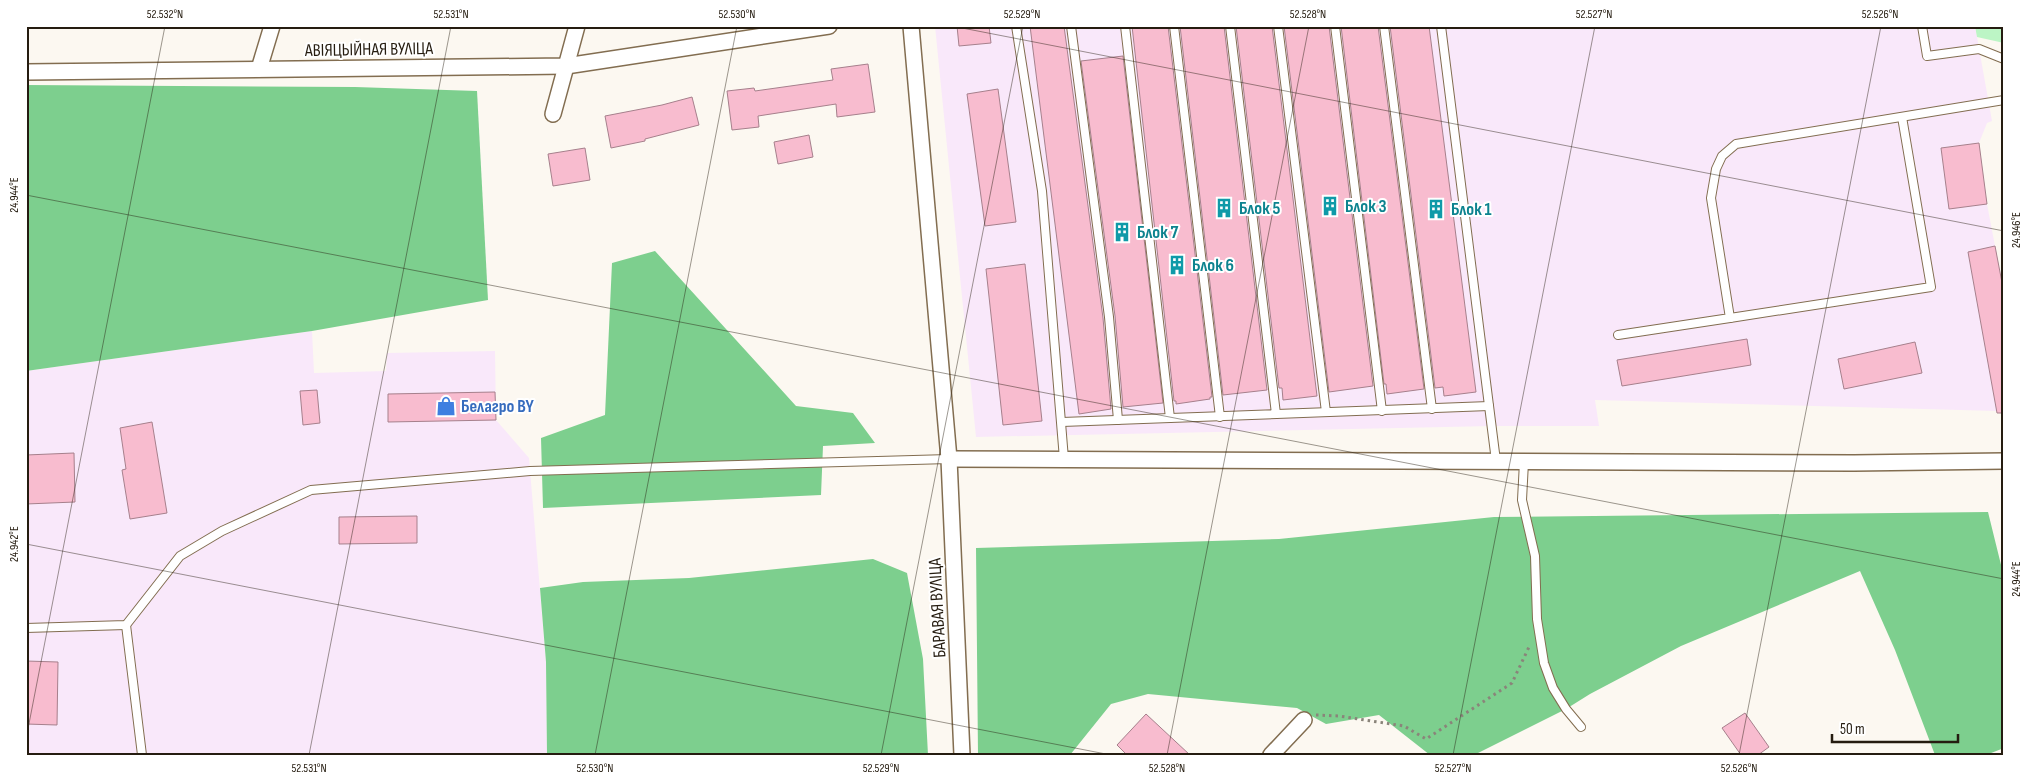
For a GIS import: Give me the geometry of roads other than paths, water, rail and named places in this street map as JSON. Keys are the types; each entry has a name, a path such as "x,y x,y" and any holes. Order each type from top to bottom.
{"street":[{"path":"259,69 272,26"},
{"path":"553,114 577,26"},
{"name":"АВІЯЦЫЙНАЯ ВУЛІЦА","path":"26,72 566,66 829,26"},
{"name":"БАРАВАЯ ВУЛІЦА","path":"911,26 949,459 962,755"},
{"path":"949,459 1854,463 2004,461"},
{"path":"1271,755 1304,720"}],"lane":[{"path":"1016,26 1042,191 1064,459"},
{"path":"1071,26 1108,317 1118,420"},
{"path":"1125,26 1170,418"},
{"path":"1174,26 1220,416"},
{"path":"1230,26 1276,414"},
{"path":"1278,26 1326,412"},
{"path":"1334,26 1382,411"},
{"path":"1384,26 1432,408"},
{"path":"1441,26 1496,461"},
{"path":"1922,26 1927,56 1980,49 2004,59"},
{"path":"1730,318 1711,198 1716,169 1722,156 1736,144 2004,100"},
{"path":"1618,335 1931,288 1902,117"},
{"path":"1062,422 1489,406"},
{"path":"142,755 126,625 180,556 222,531 311,490 530,472 949,459"},
{"path":"1524,462 1522,500 1534,556 1537,619 1544,663 1554,688 1566,709 1581,726"},
{"path":"26,628 126,625"}],"place":[{"name":"Блок 3","path":"1330,206"},
{"name":"Блок 5","path":"1224,208"},
{"name":"Блок 1","path":"1436,209"},
{"name":"Блок 7","path":"1122,232"},
{"name":"Блок 6","path":"1177,265"},
{"name":"Белагро BY","path":"446,406"}]}
